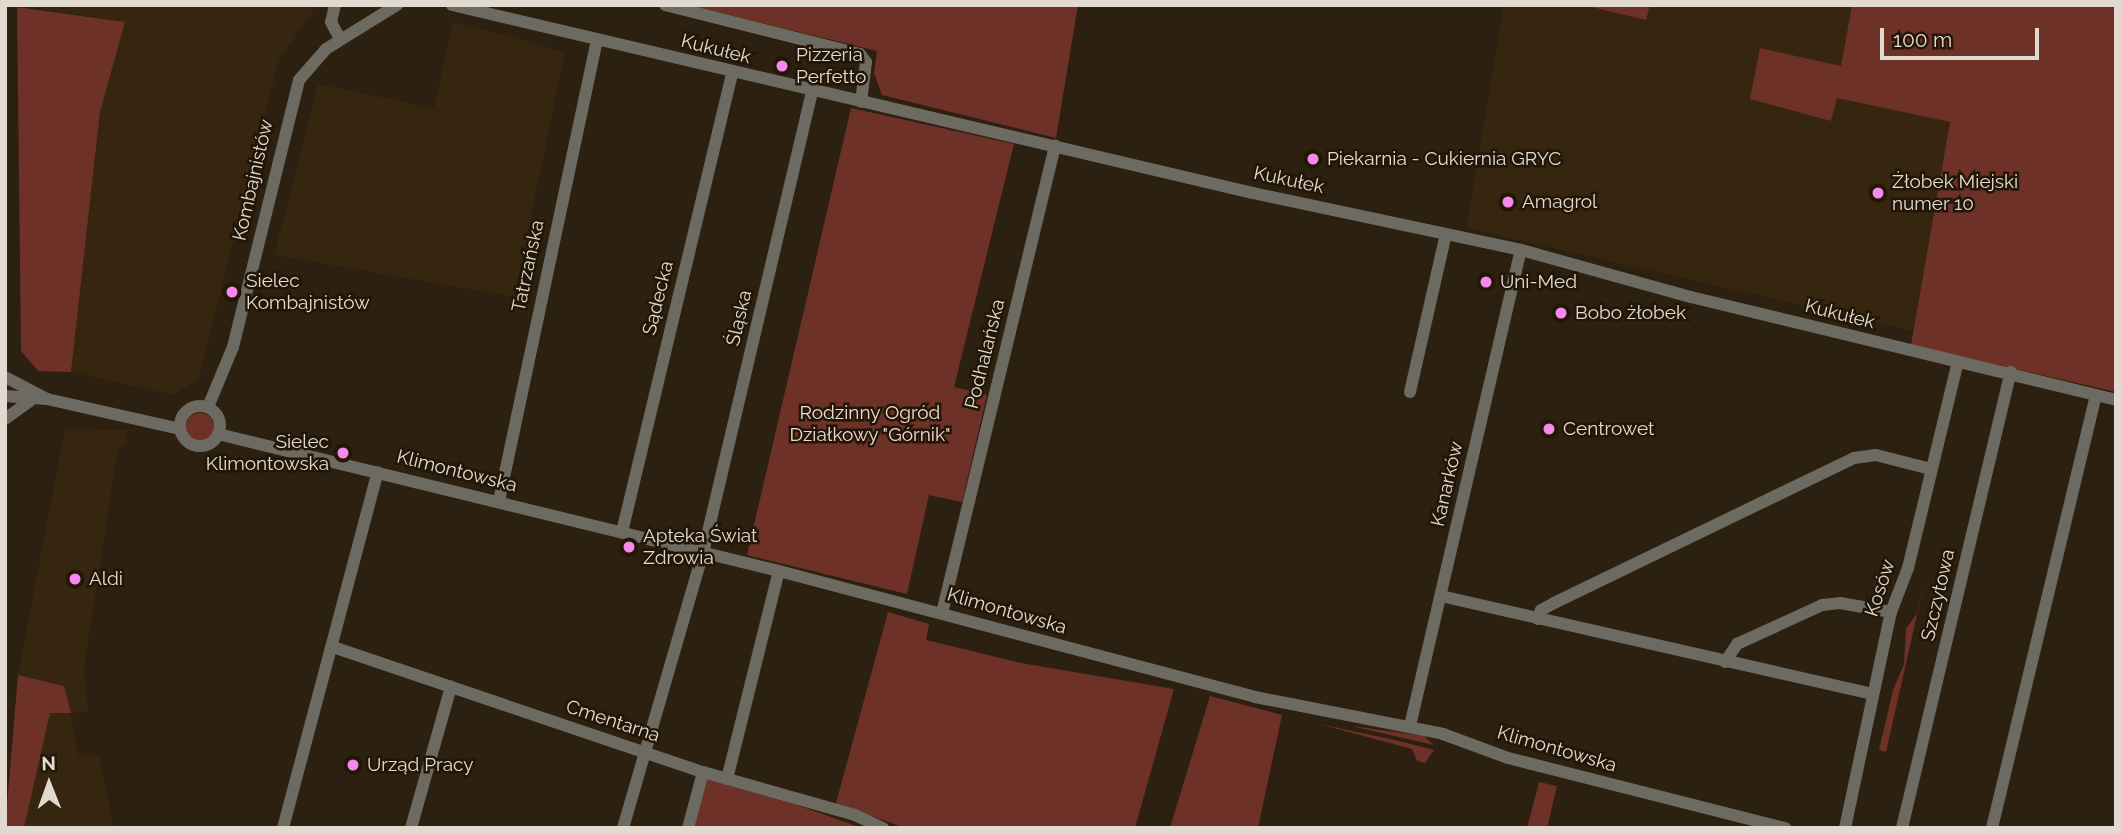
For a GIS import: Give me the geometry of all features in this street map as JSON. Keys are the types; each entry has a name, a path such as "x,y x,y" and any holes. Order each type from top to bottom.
{"street":[{"path":"335,5 331,22 340,39"},
{"name":"Kombajnistów","path":"208,407 233,347 295,92 308,67 340,39 397,5"},
{"name":"Kukułek","path":"452,5 812,92 1521,250 2116,400"},
{"path":"665,5 860,54 866,62 861,102"},
{"name":"Tatrzańska","path":"499,501 597,39"},
{"name":"Sądecka","path":"622,533 732,73"},
{"name":"Śląska","path":"622,828 642,752 703,553 812,92"},
{"name":"Podhalańska","path":"943,613 1055,145"},
{"path":"1410,392 1446,234"},
{"name":"Kanarków","path":"1410,726 1521,250"},
{"name":"Kosów","path":"1845,828 1871,694 1891,611 1908,568 1958,362"},
{"name":"Szczytowa","path":"1902,828 2011,372"},
{"path":"5,377 47,399 180,429"},
{"path":"1992,828 2096,395"},
{"path":"5,396 31,400 47,399"},
{"path":"5,419 31,400"},
{"path":"208,407 218,418 218,433 206,445 195,445 185,439 180,429 187,410 208,407"},
{"name":"Klimontowska","path":"218,433 779,571 1295,707 1410,726 1508,758 1785,828"},
{"path":"1538,619 1541,610 1554,603 1854,458 1875,455 1931,469"},
{"path":"283,828 378,472"},
{"path":"727,779 779,571"},
{"path":"1441,596 1871,694"},
{"path":"1725,662 1737,644 1822,605 1840,603 1891,611"},
{"name":"Cmentarna","path":"332,647 642,752 883,828"},
{"path":"411,828 451,687"},
{"path":"688,828 703,772"}],"shaded area":[{"path":"17,5 317,5 279,60 199,378 174,395 71,372 100,112 125,22"},
{"path":"1504,5 1583,5 1646,20 1650,5 1852,5 1841,66 1760,48 1831,120 1837,98 1950,122 1914,331 1466,228"},
{"path":"453,21 565,52 514,297 274,255 318,84 434,108"},
{"path":"65,428 128,430 125,444 118,449 84,667 88,712 71,713 78,755 99,755 114,828 24,828 50,712 70,713 64,686 18,675"}],"green space":[{"path":"688,5 1078,5 1056,138 882,95 874,73 877,51"},
{"path":"1583,5 1650,5 1646,20"},
{"path":"1852,5 2116,5 2116,392 1911,345 1950,122 1837,98 1831,121 1750,99 1760,48 1841,66"},
{"path":"17,7 125,22 100,112 71,372 38,371 21,351"},
{"name":"Rodzinny Ogród Działkowy \"Górnik\"","path":"851,108 1014,144 954,387 987,395 962,502 929,495 907,594 747,555"},
{"path":"200,413 210,417 214,427 210,437 200,441 190,437 186,427 190,417"},
{"path":"888,612 929,624 926,640 1021,663 1174,689 1135,828 905,828 836,803"},
{"path":"1917,613 1886,752 1879,750 1893,690 1904,664 1906,629"},
{"path":"18,675 64,686 71,713 50,713 24,828 5,828"},
{"path":"1210,696 1282,715 1258,828 1170,828"},
{"path":"1319,724 1434,750 1425,763 1417,761 1412,749"},
{"path":"1352,726 1424,736 1434,745 1355,727"},
{"path":"707,779 800,806 862,828 691,828"},
{"path":"1539,782 1557,786 1547,828 1527,828"}],"place":[{"name":"Pizzeria Perfetto","path":"782,66"},
{"name":"Piekarnia - Cukiernia GRYC","path":"1313,159"},
{"name":"Żłobek Miejski numer 10","path":"1878,193"},
{"name":"Amagrol","path":"1508,202"},
{"name":"Uni-Med","path":"1486,282"},
{"name":"Sielec Kombajnistów","path":"232,292"},
{"name":"Bobo żłobek","path":"1561,313"},
{"name":"Centrowet","path":"1549,429"},
{"name":"Sielec Klimontowska","path":"343,453"},
{"name":"Apteka Świat Zdrowia","path":"629,547"},
{"name":"Aldi","path":"75,579"},
{"name":"Urząd Pracy","path":"353,765"}]}
